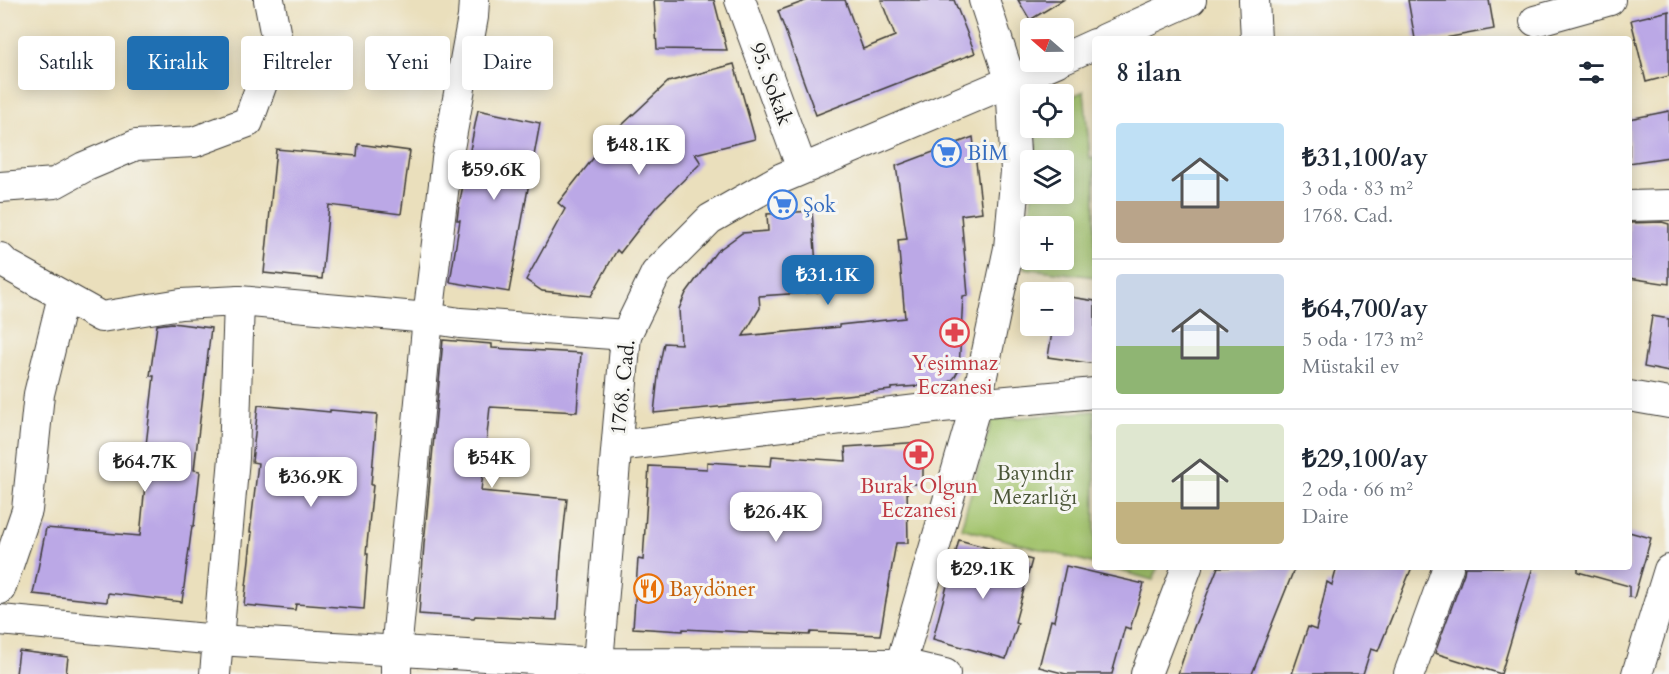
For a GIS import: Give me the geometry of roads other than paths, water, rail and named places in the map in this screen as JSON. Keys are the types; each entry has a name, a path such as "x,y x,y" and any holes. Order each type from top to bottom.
{"street":[{"path":"0,187 55,183 84,167 136,145 194,142 248,122 277,42 269,0"},
{"path":"396,663 428,318 447,159 474,17 474,0"},
{"name":"95. Sokak","path":"740,0 802,169"},
{"path":"900,669 976,404 1009,248 1016,171 1011,82 984,0"},
{"path":"1112,36 1191,0"},
{"path":"1254,0 1256,36"},
{"path":"1533,20 1610,0"},
{"path":"1074,53 1092,45"},
{"name":"1768. Cad.","path":"598,669 626,335 656,273 710,219 802,169 1034,72"},
{"path":"1632,206 1669,205"},
{"path":"0,258 6,264 101,317 181,304 239,301 428,318 460,323 626,335"},
{"path":"0,589 27,510 39,394 63,296"},
{"path":"215,674 234,458 239,301"},
{"path":"617,446 976,404 1092,393"},
{"path":"1632,397 1669,403"},
{"path":"1146,674 1185,570"},
{"path":"1409,674 1447,570"},
{"path":"1637,674 1669,570"},
{"path":"0,620 218,640 396,663 598,669 900,669 945,674"}],"place":[{"name":"BİM","path":"946,153"},
{"name":"Şok","path":"782,205"},
{"name":"Yeşimnaz Eczanesi","path":"955,332"},
{"name":"Burak Olgun Eczanesi","path":"919,455"},
{"name":"Baydöner","path":"648,589"}],"park label":[{"name":"Bayındır Mezarlığı","path":"1035,485"}]}
